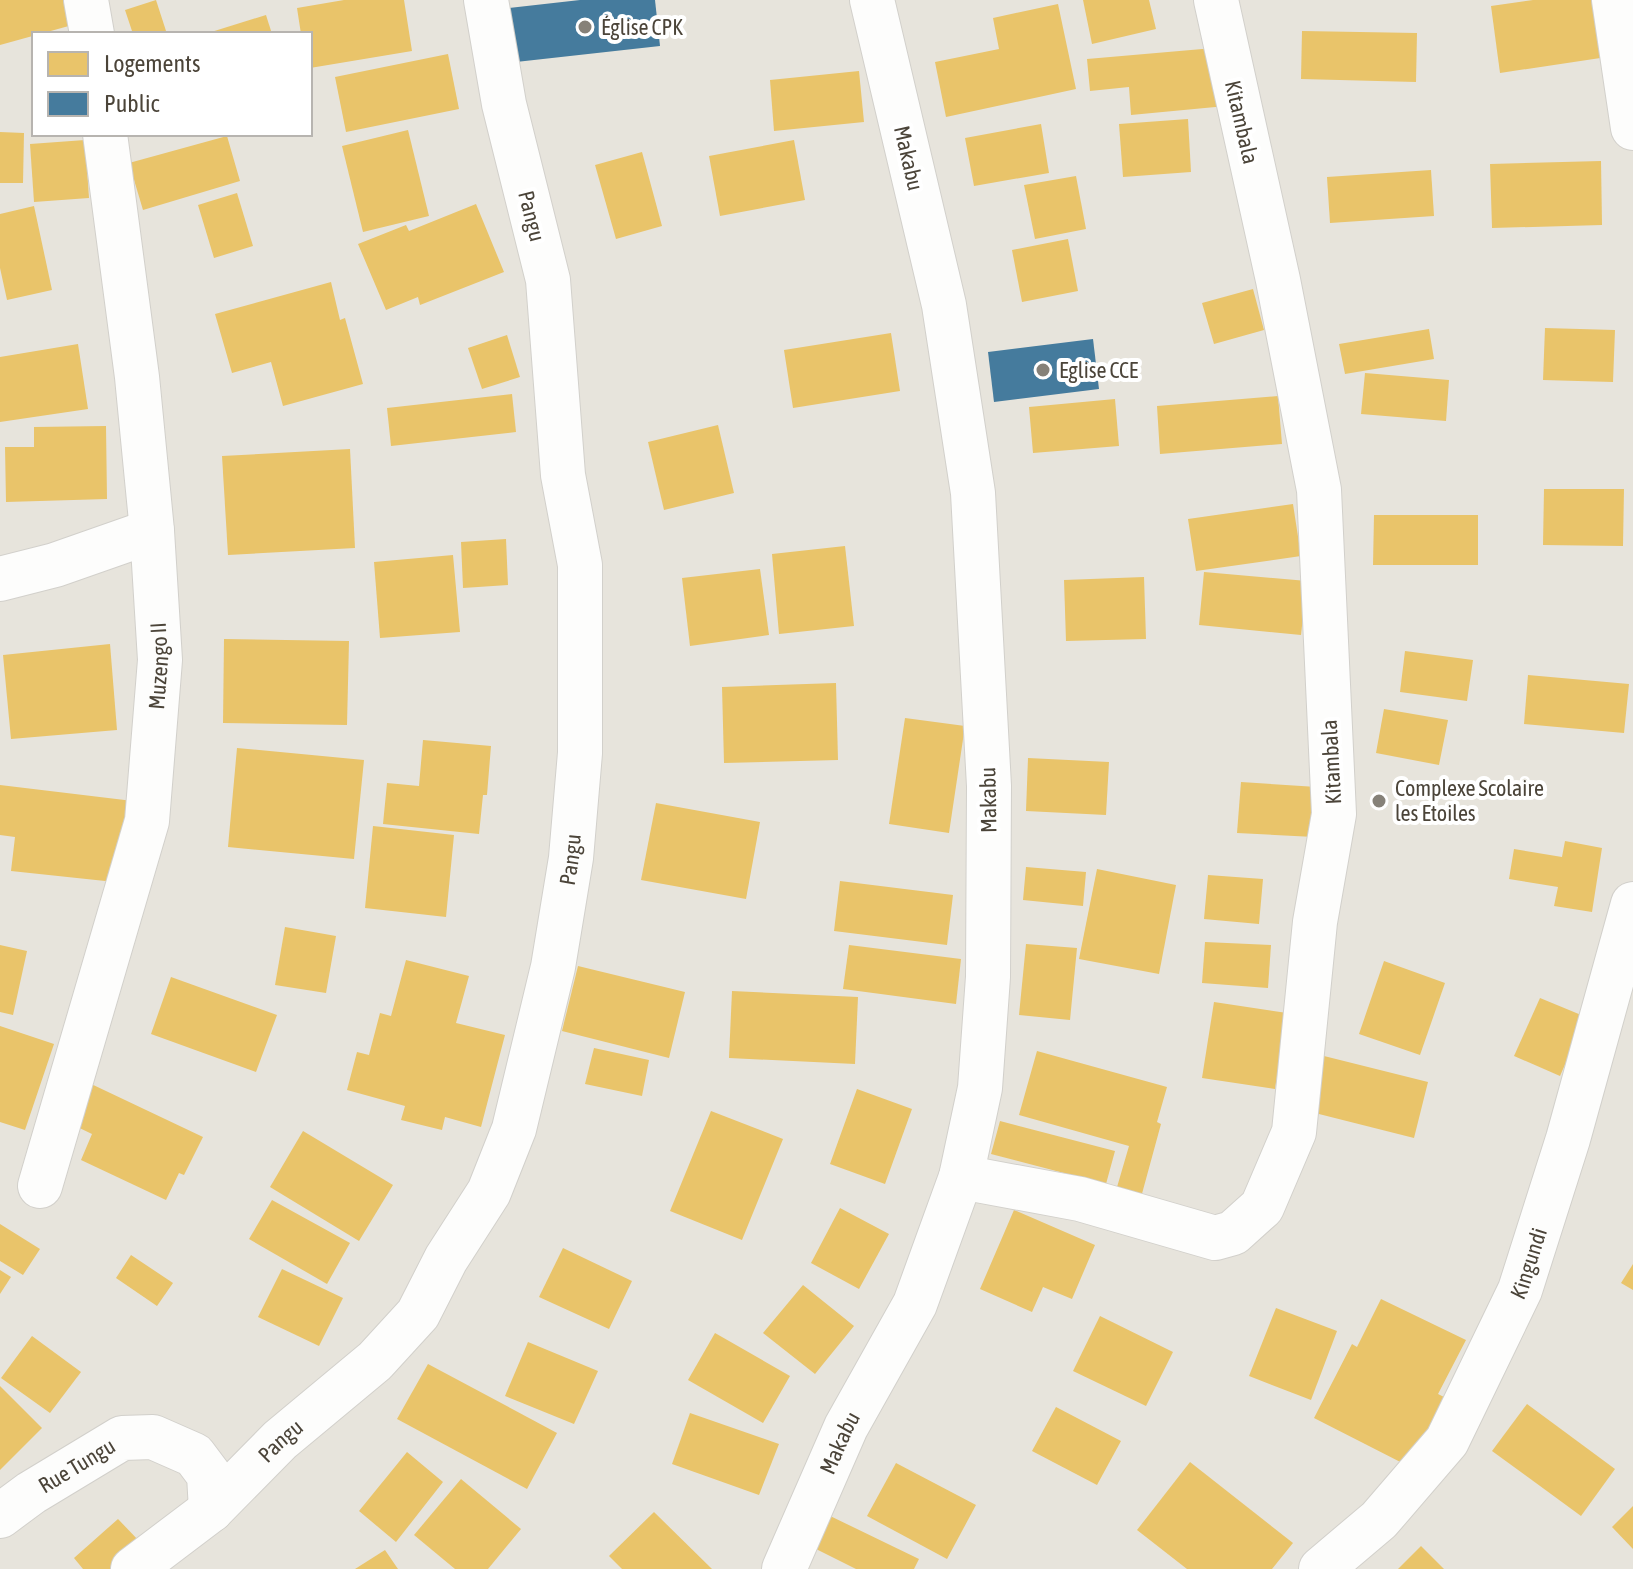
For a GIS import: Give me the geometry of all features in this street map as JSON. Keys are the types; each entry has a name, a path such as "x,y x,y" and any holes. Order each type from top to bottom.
{"street":[{"path":"86,0 92,32"},
{"name":"Pangu","path":"133,1569 211,1510 280,1440 375,1361 418,1314 446,1259 489,1192 514,1129 553,967 571,858 580,753 580,565 563,475 548,280 504,104 486,0"},
{"name":"Makabu","path":"784,1569 846,1427 915,1304 961,1177 980,1088 988,977 989,786 973,493 944,305 872,0"},
{"name":"Kitambala","path":"961,1177 1080,1199 1215,1238 1233,1233 1262,1207 1294,1132 1315,922 1334,814 1319,490 1278,280 1216,0"},
{"path":"1614,0 1633,128"},
{"name":"Muzengo II","path":"40,1186 147,821 160,660 152,531 126,280 105,136"},
{"path":"0,579 55,565 152,531"},
{"name":"Kingundi","path":"1321,1569 1379,1520 1447,1441 1520,1290 1568,1139 1633,904"},
{"name":"Rue Tungu","path":"0,1516 31,1493 122,1438 153,1437 194,1455 209,1475 211,1510"}],"shaded area":[{"path":"0,0 1633,0 1633,1569 0,1569"}],"building: Logements":[{"path":"0,0 69,0 76,24 47,32 32,32 32,36 0,45"},
{"path":"156,0 166,32 132,32 125,10"},
{"path":"344,0 404,0 412,51 312,68 312,32 301,32 297,8"},
{"path":"1083,0 1149,0 1156,29 1092,44"},
{"path":"1533,0 1599,0 1607,57 1500,73 1491,6"},
{"path":"1058,4 1076,89 946,117 935,62 999,49 993,18"},
{"path":"266,15 271,32 211,32"},
{"path":"1302,31 1417,33 1416,82 1301,79"},
{"path":"1214,48 1226,106 1131,115 1129,87 1090,91 1087,59"},
{"path":"448,54 459,109 346,132 335,77"},
{"path":"859,71 864,122 774,131 770,80"},
{"path":"1188,119 1191,172 1123,177 1119,124"},
{"path":"1041,124 1049,173 974,186 965,138"},
{"path":"408,130 429,216 363,232 342,146"},
{"path":"0,132 24,133 23,183 0,183"},
{"path":"227,136 240,181 143,210 129,163"},
{"path":"85,140 89,198 34,202 30,144"},
{"path":"794,140 805,200 720,216 709,156"},
{"path":"642,152 662,226 616,239 595,165"},
{"path":"1601,161 1602,225 1492,228 1490,164"},
{"path":"1431,170 1434,216 1330,223 1327,177"},
{"path":"1076,176 1086,229 1035,239 1024,185"},
{"path":"237,193 253,246 214,258 198,205"},
{"path":"476,204 504,272 420,305 418,297 386,310 358,244 406,225 409,231"},
{"path":"34,206 52,290 7,300 0,268 0,214"},
{"path":"1068,239 1078,291 1022,302 1012,250"},
{"path":"331,282 340,320 345,318 363,384 283,406 271,362 232,373 215,314"},
{"path":"1253,289 1264,330 1214,344 1202,303"},
{"path":"1545,328 1615,330 1613,382 1543,380"},
{"path":"1429,329 1434,359 1345,374 1339,344"},
{"path":"891,333 900,391 793,408 784,350"},
{"path":"507,335 520,377 482,389 468,348"},
{"path":"78,344 88,409 0,422 0,357"},
{"path":"1365,373 1449,380 1446,421 1361,414"},
{"path":"512,394 516,432 391,446 387,408"},
{"path":"1278,396 1282,444 1160,454 1157,406"},
{"path":"1115,399 1119,446 1033,453 1029,407"},
{"path":"718,425 734,493 664,510 648,442"},
{"path":"106,426 107,499 6,502 5,447 34,447 34,427"},
{"path":"350,449 355,548 228,555 222,456"},
{"path":"1544,489 1624,489 1623,546 1543,545"},
{"path":"1293,504 1301,556 1196,571 1188,519"},
{"path":"1374,515 1478,515 1478,565 1373,565"},
{"path":"506,539 508,585 463,588 461,542"},
{"path":"845,546 854,626 779,634 772,554"},
{"path":"453,555 460,632 380,638 374,562"},
{"path":"760,569 769,635 690,646 682,578"},
{"path":"1204,572 1307,581 1301,635 1199,625"},
{"path":"1144,577 1146,639 1066,641 1064,580"},
{"path":"224,639 349,641 347,725 223,723"},
{"path":"110,644 117,730 11,739 3,655"},
{"path":"1405,651 1473,660 1467,701 1400,692"},
{"path":"1528,675 1629,684 1624,733 1524,724"},
{"path":"836,683 838,760 724,763 722,687"},
{"path":"1384,709 1448,720 1439,765 1376,753"},
{"path":"905,718 965,726 949,833 889,824"},
{"path":"423,740 491,746 487,795 483,795 479,834 383,824 387,783 419,786"},
{"path":"237,748 364,760 354,859 228,847"},
{"path":"1028,758 1109,762 1106,815 1026,811"},
{"path":"1241,782 1317,787 1314,837 1237,833"},
{"path":"0,785 133,801 124,883 11,871 15,837 0,835"},
{"path":"656,803 760,822 746,899 641,880"},
{"path":"373,826 454,835 446,917 365,908"},
{"path":"1565,841 1602,848 1592,912 1554,906 1558,887 1509,879 1514,849 1562,857"},
{"path":"1026,867 1086,872 1083,906 1023,900"},
{"path":"1097,869 1176,885 1159,974 1079,959"},
{"path":"1208,875 1263,879 1259,924 1204,919"},
{"path":"840,881 953,895 947,945 834,931"},
{"path":"285,927 336,936 326,993 275,985"},
{"path":"1205,942 1271,945 1268,988 1202,983"},
{"path":"1026,944 1077,948 1070,1020 1019,1015"},
{"path":"0,945 27,951 13,1015 0,1012"},
{"path":"849,945 961,959 956,1004 843,989"},
{"path":"406,960 469,976 456,1023 505,1035 481,1127 445,1117 442,1130 401,1120 405,1106 347,1090 357,1052 369,1055 380,1013 391,1016"},
{"path":"1384,961 1445,983 1420,1055 1359,1034"},
{"path":"578,966 685,992 669,1058 562,1031"},
{"path":"171,977 277,1015 256,1072 151,1034"},
{"path":"732,991 858,997 855,1064 729,1058"},
{"path":"1540,998 1586,1017 1560,1076 1514,1056"},
{"path":"1214,1002 1287,1013 1275,1089 1202,1078"},
{"path":"0,1026 54,1044 25,1130 0,1122"},
{"path":"594,1048 649,1060 642,1096 585,1084"},
{"path":"1037,1051 1167,1087 1157,1122 1161,1124 1140,1201 1115,1194 1129,1146 1019,1115"},
{"path":"1324,1056 1428,1082 1414,1138 1311,1112"},
{"path":"87,1082 203,1137 184,1175 179,1173 166,1200 81,1160 92,1134 67,1122"},
{"path":"857,1089 912,1109 885,1184 830,1164"},
{"path":"711,1111 783,1139 742,1240 670,1211"},
{"path":"1000,1121 1115,1151 1106,1184 991,1154"},
{"path":"303,1131 393,1185 359,1241 270,1187"},
{"path":"272,1200 350,1243 327,1284 249,1239"},
{"path":"840,1208 889,1234 859,1289 811,1263"},
{"path":"1014,1210 1095,1245 1072,1299 1043,1287 1032,1312 980,1289"},
{"path":"0,1224 40,1249 23,1275 0,1261"},
{"path":"563,1248 632,1281 609,1329 539,1297"},
{"path":"131,1255 173,1283 157,1306 116,1278"},
{"path":"1633,1264 1633,1290 1621,1283"},
{"path":"282,1269 343,1298 319,1346 258,1317"},
{"path":"0,1270 11,1277 0,1294"},
{"path":"803,1285 854,1326 815,1374 763,1333"},
{"path":"1381,1299 1466,1340 1438,1394 1452,1401 1416,1470 1314,1418 1352,1344 1357,1347"},
{"path":"1276,1308 1337,1331 1311,1400 1249,1376"},
{"path":"1100,1316 1173,1352 1146,1406 1073,1371"},
{"path":"715,1333 790,1376 763,1423 688,1380"},
{"path":"32,1336 81,1372 50,1413 1,1378"},
{"path":"528,1342 598,1371 574,1424 505,1396"},
{"path":"428,1364 557,1433 527,1489 397,1419"},
{"path":"0,1386 42,1428 0,1470"},
{"path":"1527,1404 1615,1469 1581,1516 1492,1451"},
{"path":"1056,1407 1121,1441 1097,1485 1032,1451"},
{"path":"690,1413 779,1444 759,1495 672,1464"},
{"path":"407,1452 443,1482 396,1542 359,1511"},
{"path":"1190,1462 1293,1543 1272,1569 1187,1569 1137,1530"},
{"path":"896,1463 976,1505 947,1559 867,1516"},
{"path":"461,1479 521,1529 488,1569 455,1569 414,1535"},
{"path":"1633,1506 1633,1549 1612,1527"},
{"path":"654,1512 712,1569 622,1569 609,1556"},
{"path":"824,1513 919,1559 914,1569 856,1569 808,1545"},
{"path":"118,1519 140,1542 110,1569 83,1569 74,1558"},
{"path":"1421,1546 1444,1569 1398,1569"},
{"path":"385,1550 398,1569 355,1569"}],"building: Public":[{"name":"Église CPK","path":"580,0 655,0 660,46 516,62 509,8"},
{"name":"Eglise CCE","path":"1093,339 1099,389 994,402 988,352"}],"place":[{"name":"Église CPK","path":"585,27"},
{"name":"Eglise CCE","path":"1043,370"},
{"name":"Complexe Scolaire les Etoiles","path":"1379,801"}]}
